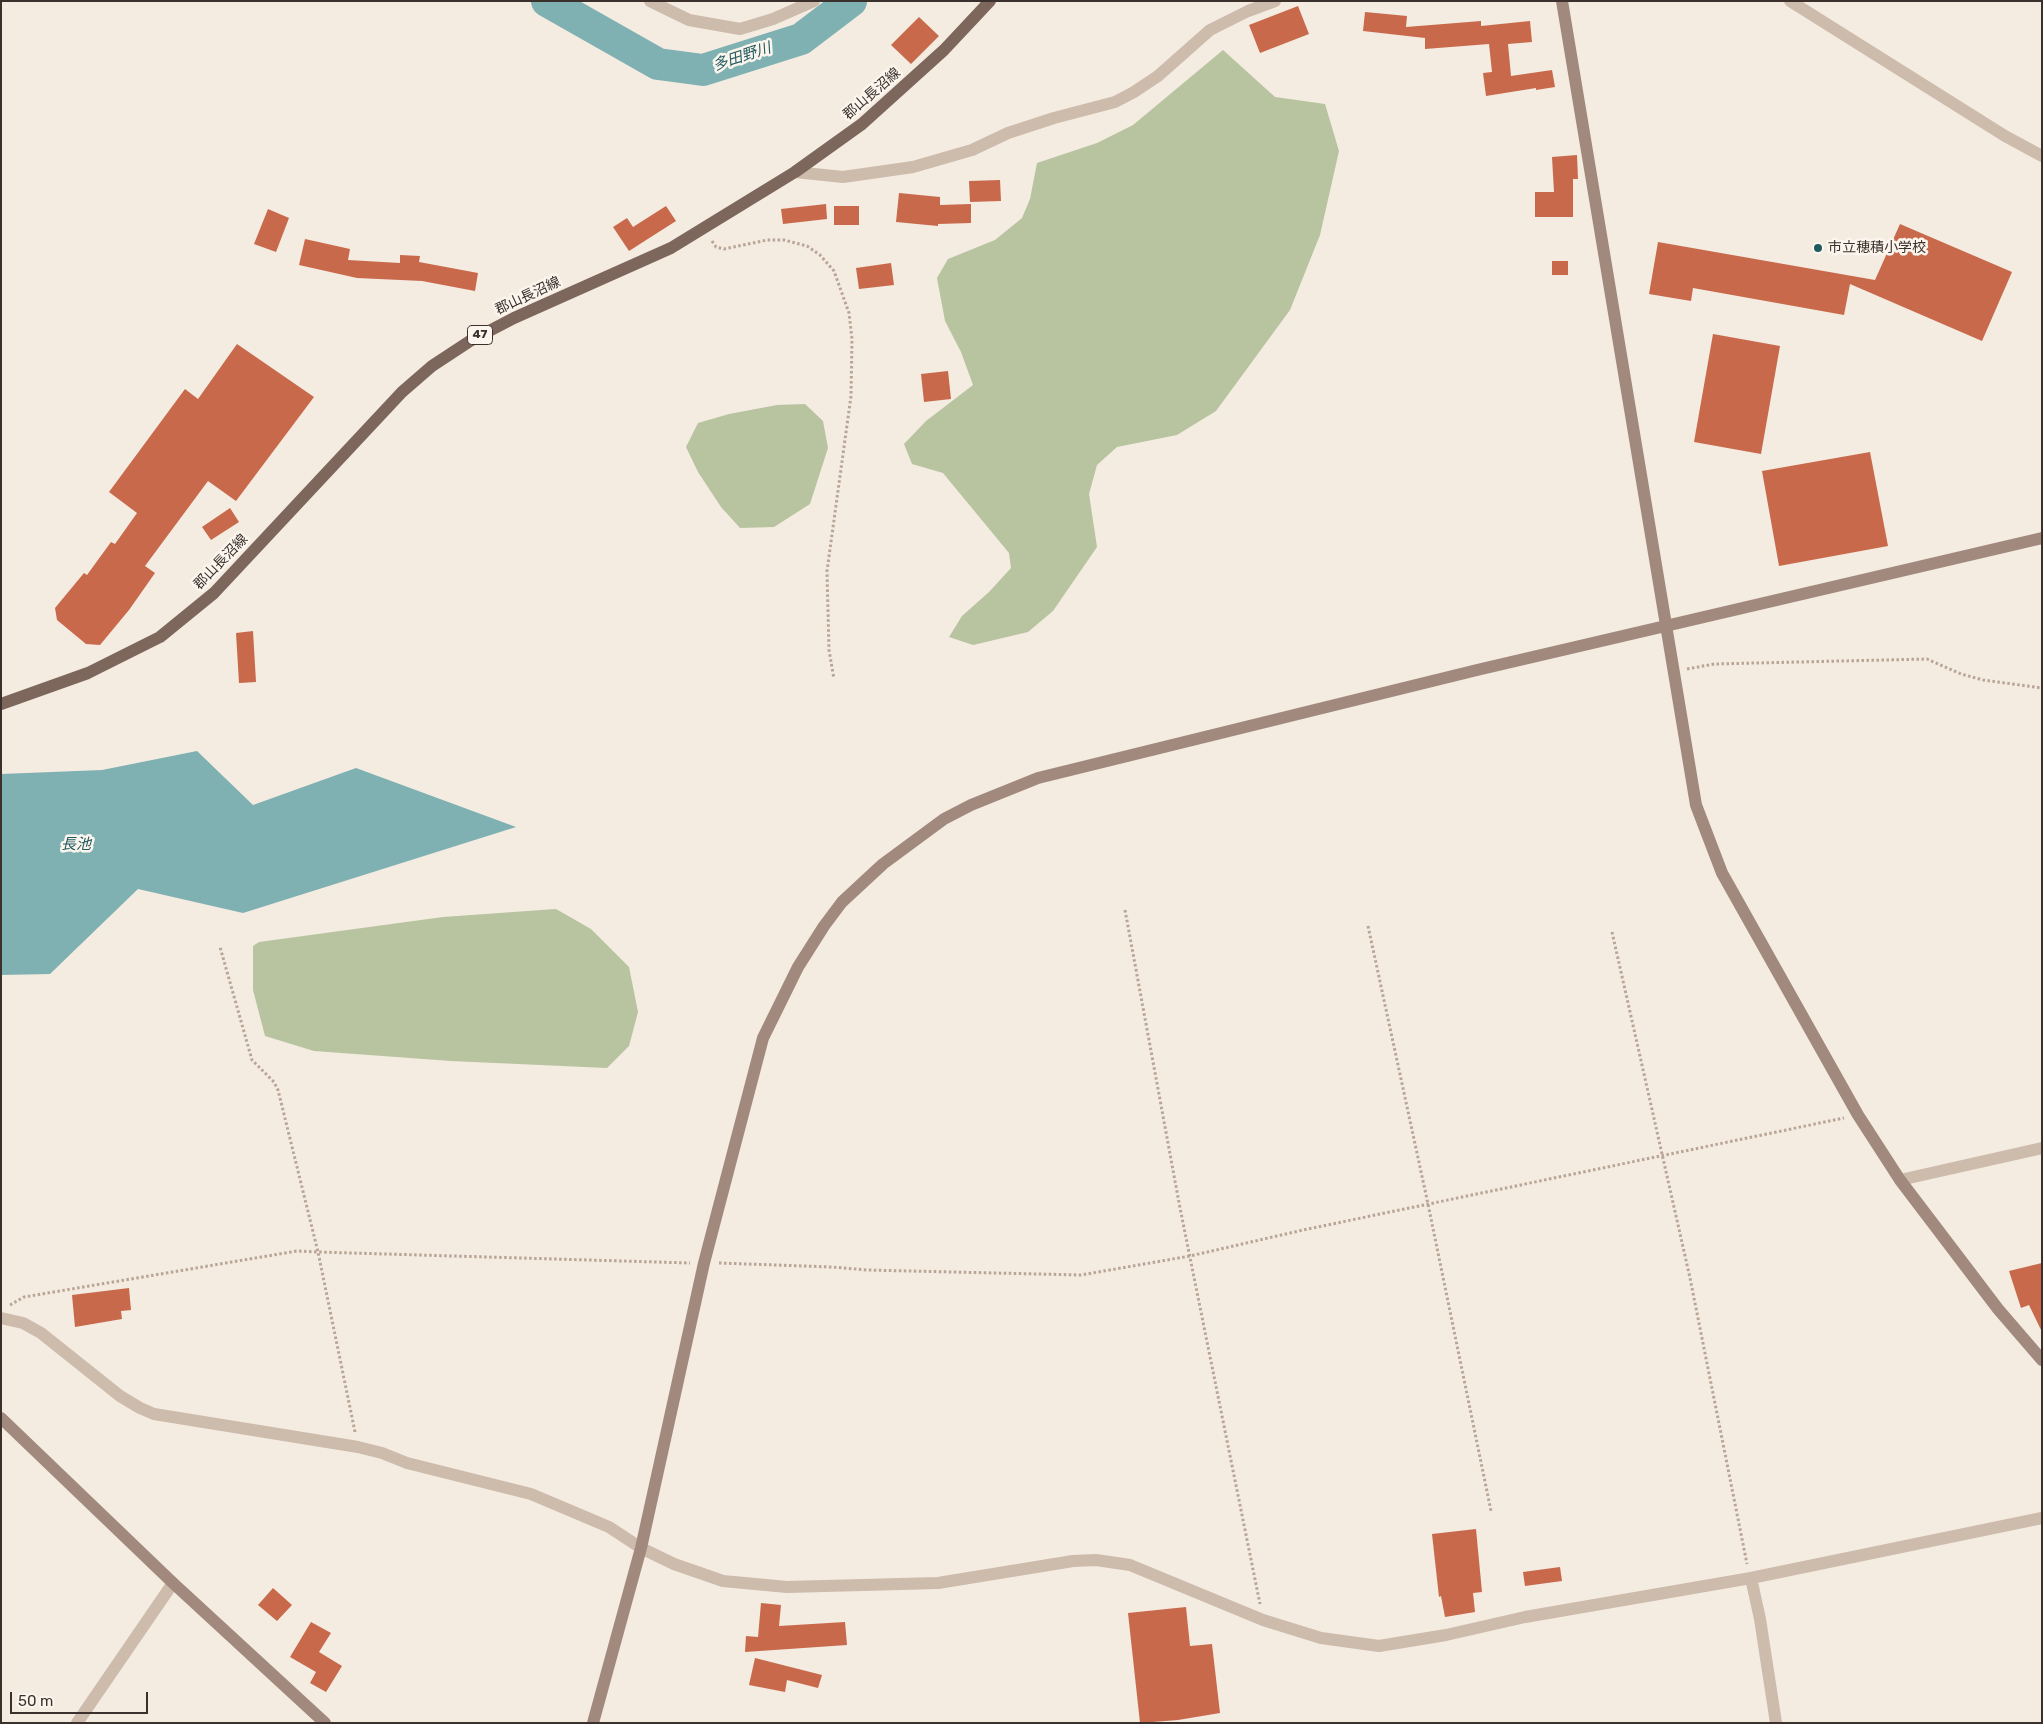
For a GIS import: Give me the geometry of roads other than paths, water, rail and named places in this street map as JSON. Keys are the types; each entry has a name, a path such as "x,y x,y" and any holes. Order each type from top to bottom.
{"main road":[{"name":"郡山長沼線","path":"1,704 88,673 160,637 214,594 402,392 432,366 470,341 514,318 670,248 795,172 862,124 944,50 990,1"}],"street":[{"path":"650,1 689,20 740,29 773,19 814,1"},
{"path":"795,172 843,177 913,167 972,150 1008,133 1054,118 1115,102 1158,76 1210,30 1248,11 1275,1"},
{"path":"1562,1 1696,805 1722,873 1858,1115 1900,1180 1998,1309 2042,1360"},
{"path":"1790,1 2005,136 2042,156"},
{"path":"593,1723 641,1548 704,1263 763,1038 798,967 824,926 842,902 883,864 944,819 971,805 1014,787 1079,767 1478,670 2042,538"},
{"path":"1900,1180 2042,1148"},
{"path":"4,1313 41,1332 120,1396 154,1414 358,1447 382,1453 407,1463 530,1494 609,1528 641,1548 674,1564 723,1581 787,1587 938,1583 1021,1571 1073,1561 1096,1560 1130,1565 1263,1620 1321,1638 1379,1646 1446,1635 1525,1617 1751,1578 2042,1518"},
{"path":"1,1418 173,1583 326,1723"},
{"path":"1751,1578 1760,1619 1776,1723"},
{"path":"77,1723 173,1583"}],"water":[{"name":"長池","path":"197,751 253,805 356,768 516,827 243,913 138,889 50,974 1,975 1,774 102,770"}],"waterway":[{"name":"多田野川","path":"547,1 658,64 703,70 801,39 851,1"}],"place":[{"name":"市立穂積小学校","path":"1818,248"}]}
